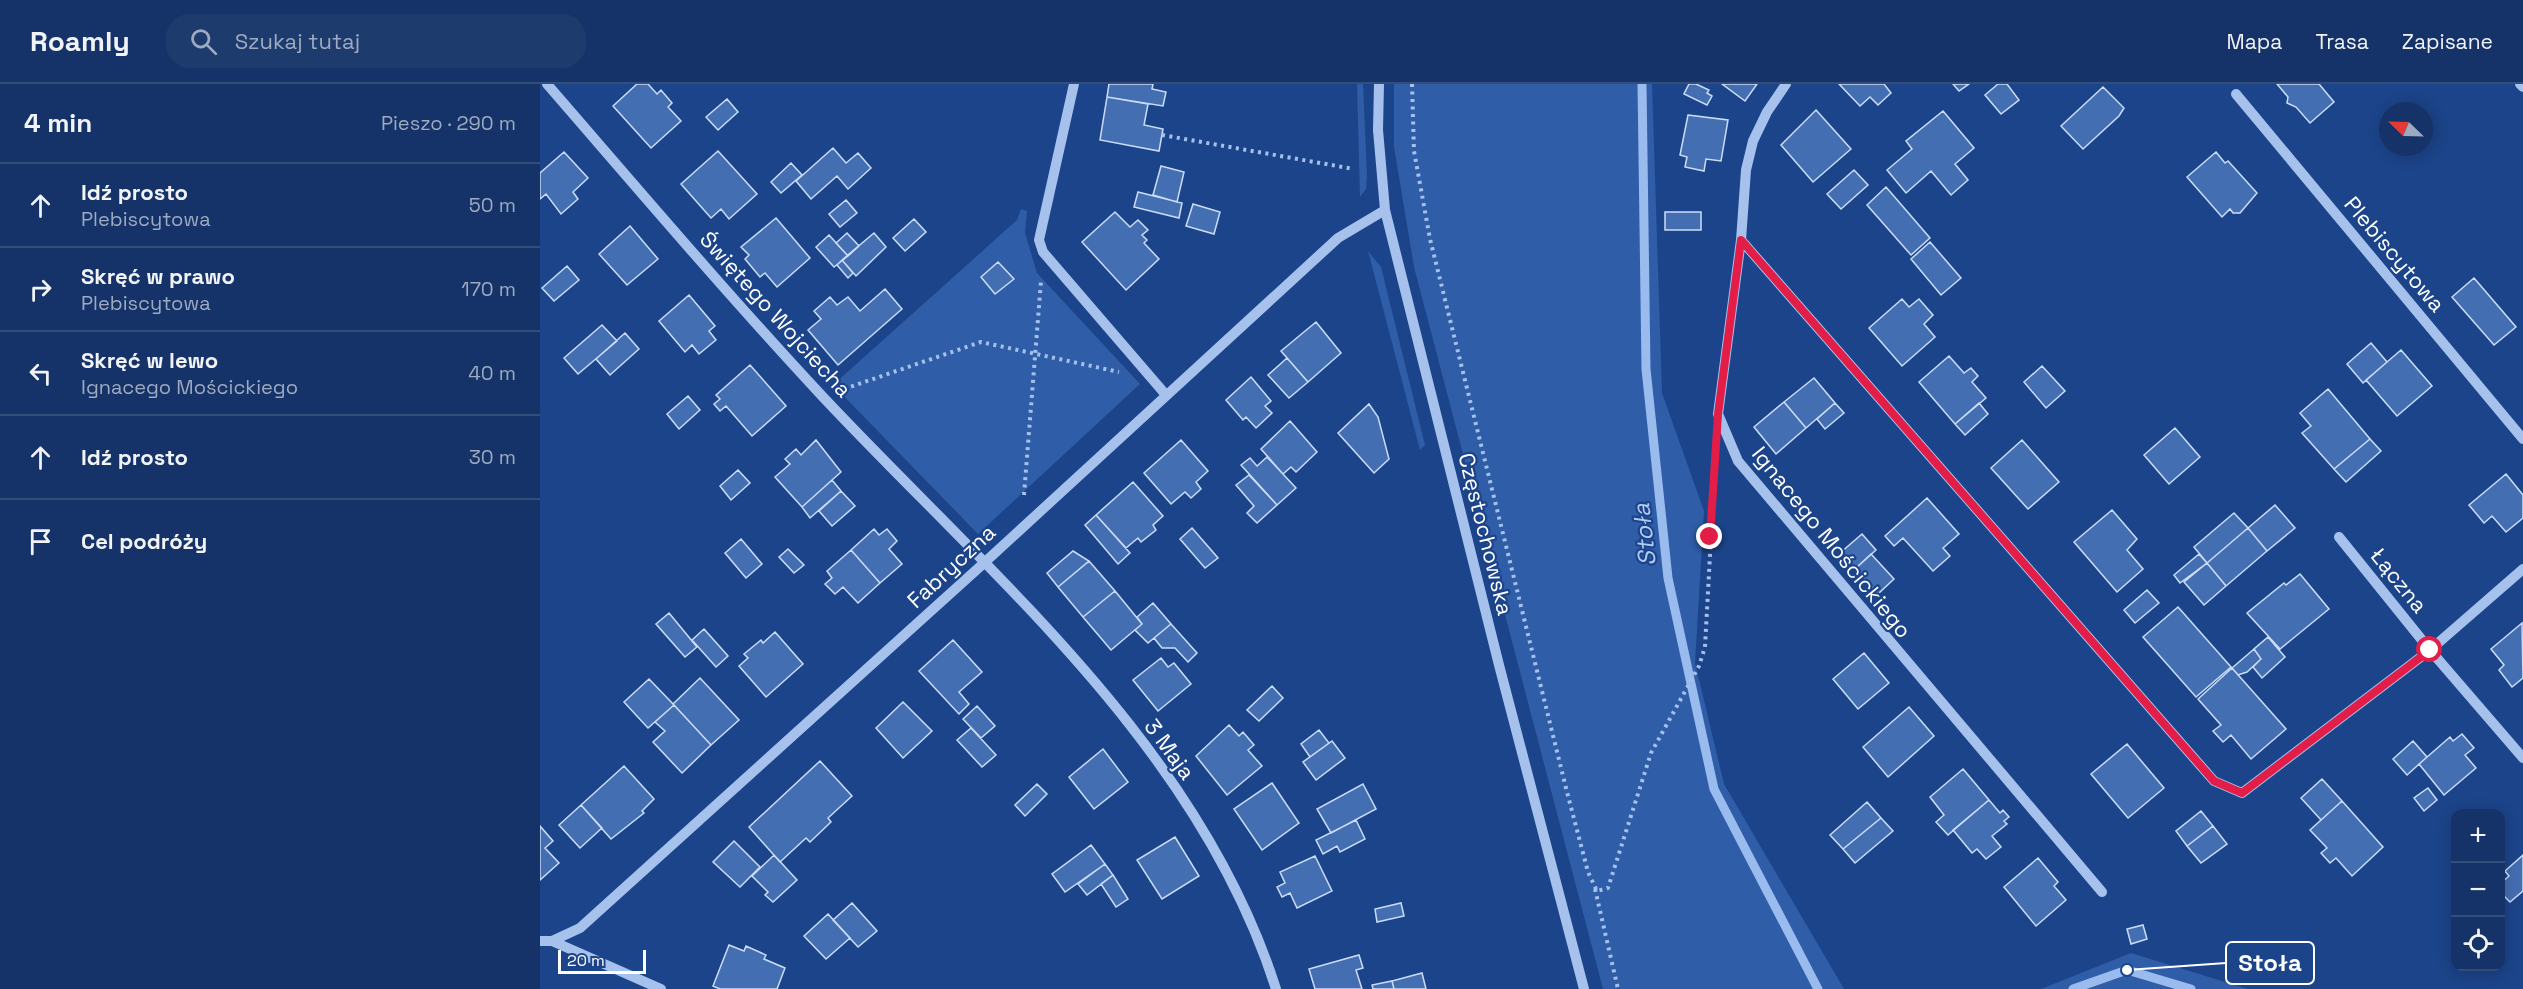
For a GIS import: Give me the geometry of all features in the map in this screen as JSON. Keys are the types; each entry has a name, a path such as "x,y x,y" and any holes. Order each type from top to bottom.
{"street":[{"name":"Świętego Wojciecha","path":"547,84 823,396 984,563"},
{"path":"1074,84 1039,228 1039,240 1043,252 1166,394"},
{"name":"Częstochowska","path":"1379,84 1378,130 1385,210 1499,666 1584,989"},
{"name":"Ignacego Mościckiego","path":"1786,84 1767,112 1753,141 1746,170 1741,240 1718,414 1738,461 1840,585 2102,892"},
{"name":"Plebiscytowa","path":"2236,94 2523,439"},
{"name":"Fabryczna","path":"540,941 552,941 580,928 984,563 1338,238 1385,210"},
{"path":"1741,240 2214,781 2242,793 2430,650 2523,569"},
{"name":"Łączna","path":"2340,537 2430,650 2523,758"},
{"name":"3 Maja","path":"984,563 1084,670 1138,736 1188,806 1233,883 1264,951 1276,989"},
{"path":"552,941 662,989"}],"path":[{"path":"1412,84 1415,160 1430,239 1541,691 1588,872 1597,891 1608,888 1651,753 1699,666 1707,629 1715,459"},
{"path":"1162,135 1354,169"},
{"path":"1024,495 1043,252"},
{"path":"823,396 981,342 1153,380"},
{"path":"1593,880 1618,989"}],"shaded area":[{"path":"1357,84 1363,84 1367,175 1366,189 1360,197"},
{"path":"1394,84 1652,84 1662,393 1704,511 1695,663 1724,784 1844,989 1603,989 1414,267 1394,147"},
{"path":"1021,209 1027,211 1025,233 1037,273 1140,384 978,534 833,385 1017,220"},
{"path":"1368,251 1381,267 1425,445 1420,450"},
{"path":"2131,953 2248,989 2041,989"}],"building":[{"path":"637,84 648,84 657,94 661,90 672,103 668,107 681,121 651,148 613,106"},
{"path":"1109,84 1153,84 1152,89 1166,92 1163,106 1107,97"},
{"path":"1689,84 1696,84 1709,90 1707,93 1712,96 1707,105 1684,94"},
{"path":"1722,84 1757,84 1745,101"},
{"path":"1839,84 1884,84 1891,93 1878,105 1870,97 1860,106"},
{"path":"1953,84 1969,84 1959,91"},
{"path":"1998,84 2007,84 2019,100 2001,114 1985,95"},
{"path":"2277,84 2319,84 2334,102 2310,123 2296,107 2287,103 2288,97"},
{"path":"2103,87 2124,108 2119,116 2083,149 2061,126"},
{"path":"1107,97 1148,104 1144,125 1163,129 1159,151 1100,140"},
{"path":"727,99 738,112 718,130 706,117"},
{"path":"1816,110 1851,149 1813,182 1781,145"},
{"path":"1943,111 1974,148 1955,164 1968,180 1951,195 1931,171 1906,193 1887,170 1912,149 1906,141"},
{"path":"1688,115 1728,120 1721,161 1706,159 1704,171 1685,167 1687,157 1680,155"},
{"path":"833,148 846,163 858,153 871,168 848,189 837,176 811,199 796,181"},
{"path":"718,151 757,194 729,219 721,209 711,218 681,184"},
{"path":"564,152 588,178 573,192 578,199 561,214 546,194 540,199 540,173"},
{"path":"2216,152 2225,163 2228,161 2257,193 2240,213 2233,213 2230,209 2222,217 2187,177"},
{"path":"791,163 802,175 781,193 771,182"},
{"path":"1161,166 1184,172 1177,202 1153,195"},
{"path":"1854,170 1868,185 1841,209 1827,194"},
{"path":"1886,187 1930,238 1911,255 1867,205"},
{"path":"1138,192 1182,203 1179,218 1134,207"},
{"path":"846,200 857,213 840,227 829,214"},
{"path":"1193,204 1220,212 1214,234 1186,226"},
{"path":"1115,212 1130,227 1138,220 1148,230 1142,235 1147,240 1144,243 1159,259 1126,290 1082,242"},
{"path":"1665,212 1701,212 1701,230 1665,230"},
{"path":"776,218 810,258 777,287 765,273 760,277 745,259 749,255 741,247"},
{"path":"914,219 926,232 905,251 893,238"},
{"path":"630,226 658,259 627,285 599,254"},
{"path":"847,233 859,246 848,256 836,243"},
{"path":"874,233 886,247 856,276 842,260"},
{"path":"829,235 848,256 834,267 816,247"},
{"path":"1930,242 1961,278 1941,295 1911,259"},
{"path":"842,260 853,273 848,278 837,265"},
{"path":"998,262 1014,279 995,294 981,277"},
{"path":"567,266 579,280 554,301 542,288"},
{"path":"2474,278 2516,327 2494,345 2452,297"},
{"path":"885,289 902,309 838,365 808,330 821,319 814,311 830,297 837,305 848,297 860,311"},
{"path":"689,295 715,326 709,331 716,340 699,354 692,345 685,352 659,321"},
{"path":"1902,299 1909,307 1919,299 1933,315 1924,324 1935,337 1902,366 1869,328"},
{"path":"1316,322 1341,353 1308,382 1281,351"},
{"path":"602,325 617,341 578,374 564,358"},
{"path":"625,333 639,349 610,375 596,359"},
{"path":"2371,343 2387,362 2363,383 2347,364"},
{"path":"2401,350 2432,386 2397,416 2366,380"},
{"path":"1949,356 1964,373 1971,368 1978,376 1972,382 1986,398 1955,424 1919,382"},
{"path":"1287,358 1308,382 1289,398 1268,375"},
{"path":"750,365 786,406 752,436 726,406 720,411 714,404 720,399 716,395"},
{"path":"2042,366 2065,391 2046,408 2024,382"},
{"path":"1251,377 1271,401 1265,406 1272,413 1256,428 1246,417 1243,420 1226,400"},
{"path":"1814,378 1835,403 1806,428 1784,402"},
{"path":"2328,389 2370,439 2334,469 2302,433 2311,426 2300,413"},
{"path":"688,396 700,410 679,429 667,414"},
{"path":"1784,402 1806,428 1776,454 1754,427"},
{"path":"1835,403 1844,413 1825,429 1817,419"},
{"path":"1979,403 1988,414 1965,435 1955,424"},
{"path":"1369,404 1378,417 1389,459 1374,473 1338,433"},
{"path":"1290,421 1317,452 1296,472 1291,467 1283,474 1261,449"},
{"path":"2175,428 2200,457 2169,484 2144,455"},
{"path":"2370,439 2381,451 2346,482 2334,469"},
{"path":"816,440 841,472 802,507 775,477 790,464 785,459 796,449 801,455"},
{"path":"1181,440 1208,471 1196,482 1201,489 1191,498 1185,492 1171,504 1144,473"},
{"path":"2022,440 2059,482 2028,509 1991,468"},
{"path":"1267,457 1296,488 1277,505 1241,465 1250,458 1257,466"},
{"path":"738,470 750,483 731,500 720,486"},
{"path":"2506,474 2523,495 2523,518 2506,532 2492,516 2484,523 2469,505"},
{"path":"1249,475 1277,505 1257,523 1247,513 1254,506 1236,485"},
{"path":"832,480 841,491 810,518 802,507"},
{"path":"1133,482 1163,516 1153,525 1156,530 1141,542 1138,538 1126,548 1096,515"},
{"path":"841,491 855,506 832,526 819,511"},
{"path":"1927,498 1959,534 1943,548 1950,556 1933,571 1903,538 1894,546 1885,536"},
{"path":"2275,505 2295,528 2267,551 2248,528"},
{"path":"2112,510 2137,539 2127,550 2143,569 2117,592 2074,542"},
{"path":"2234,513 2248,528 2207,563 2194,547"},
{"path":"1096,515 1130,553 1118,564 1085,525"},
{"path":"1192,528 1218,558 1205,568 1180,539"},
{"path":"2248,528 2267,551 2226,586 2207,563"},
{"path":"874,529 879,535 887,529 897,541 889,549 902,564 880,583 851,550"},
{"path":"1862,534 1876,550 1855,569 1840,553"},
{"path":"741,539 762,564 746,578 725,553"},
{"path":"788,549 804,565 794,573 779,557"},
{"path":"851,550 880,583 858,603 843,587 835,594 825,584 832,578 827,571"},
{"path":"1073,551 1089,561 1058,587 1047,573"},
{"path":"1871,554 1894,579 1878,594 1855,569"},
{"path":"2199,554 2207,563 2180,583 2174,575"},
{"path":"1089,561 1115,591 1083,617 1058,587"},
{"path":"2207,563 2226,586 2204,605 2184,582"},
{"path":"2300,574 2329,609 2280,649 2247,613 2284,583 2286,585"},
{"path":"2147,590 2159,603 2135,623 2124,610"},
{"path":"1115,591 1142,624 1111,650 1083,617"},
{"path":"1153,603 1171,624 1148,643 1135,630 1142,624 1137,617"},
{"path":"2178,607 2231,667 2196,697 2143,637"},
{"path":"669,613 697,647 685,657 656,624"},
{"path":"2522,623 2523,678 2512,687 2499,670 2504,665 2491,649"},
{"path":"1171,624 1197,653 1188,662 1175,648 1162,648 1154,638"},
{"path":"704,629 728,656 716,667 692,640"},
{"path":"775,632 803,664 766,697 739,666 748,658 744,654 761,640 763,643"},
{"path":"2268,637 2285,657 2262,678 2253,667 2261,659 2254,649"},
{"path":"953,640 982,672 959,692 969,704 959,714 919,671"},
{"path":"2254,649 2261,659 2247,672 2238,675 2232,668"},
{"path":"1864,653 1889,683 1858,709 1833,679"},
{"path":"1161,658 1168,667 1174,663 1191,684 1158,711 1133,680"},
{"path":"2232,668 2286,729 2251,759 2231,735 2223,742 2213,731 2221,725 2198,699"},
{"path":"700,678 739,720 711,745 673,704"},
{"path":"649,679 674,705 648,728 624,702"},
{"path":"1272,686 1283,698 1259,721 1247,710"},
{"path":"903,702 932,731 903,758 876,728"},
{"path":"674,705 711,745 682,773 653,742 665,731 655,722"},
{"path":"977,706 995,726 981,738 963,719"},
{"path":"1909,707 1934,736 1888,777 1863,747"},
{"path":"1229,725 1239,736 1243,732 1254,745 1248,750 1262,766 1227,795 1196,756"},
{"path":"971,728 996,755 982,767 957,740"},
{"path":"1319,730 1329,743 1310,757 1301,744"},
{"path":"2462,734 2474,748 2465,755 2476,768 2444,795 2419,764 2450,737 2453,741"},
{"path":"1332,741 1345,758 1316,780 1303,762"},
{"path":"2413,741 2427,757 2407,775 2393,759"},
{"path":"2127,744 2164,788 2128,818 2091,774"},
{"path":"1103,749 1128,782 1094,809 1069,777"},
{"path":"820,761 852,796 828,818 831,822 810,842 806,838 780,862 749,827"},
{"path":"624,766 654,799 642,811 644,813 611,839 581,805"},
{"path":"1963,769 1989,800 1948,835 1936,822 1944,815 1930,797"},
{"path":"2322,779 2342,801 2321,820 2301,798"},
{"path":"1272,783 1299,823 1262,850 1234,809"},
{"path":"1037,784 1047,794 1025,816 1015,805"},
{"path":"1363,784 1376,809 1331,833 1317,809"},
{"path":"2428,788 2437,800 2424,811 2414,798"},
{"path":"1989,800 2000,813 2003,810 2009,817 2004,821 2007,824 1992,836 2001,847 1986,859 1977,849 1972,853 1953,830"},
{"path":"2342,801 2383,847 2352,876 2336,858 2330,863 2321,853 2327,848 2310,830"},
{"path":"1867,802 1881,818 1843,849 1830,835"},
{"path":"581,805 602,828 580,848 559,825"},
{"path":"2201,811 2213,826 2187,846 2176,831"},
{"path":"1881,818 1893,831 1855,863 1843,849"},
{"path":"1356,820 1365,839 1340,852 1337,846 1323,854 1316,840"},
{"path":"540,826 553,841 545,848 559,863 540,880"},
{"path":"2213,826 2227,844 2201,863 2187,846"},
{"path":"1175,837 1199,876 1162,899 1137,860"},
{"path":"734,841 760,867 740,887 713,862"},
{"path":"1091,845 1105,864 1065,892 1052,874"},
{"path":"774,855 797,880 773,902 765,895 768,892 752,876"},
{"path":"2523,855 2523,891 2510,902 2505,897 2505,880 2509,876 2505,871"},
{"path":"1315,856 1332,891 1297,908 1290,893 1282,897 1277,887 1285,883 1280,872"},
{"path":"2038,858 2058,882 2054,886 2066,900 2036,926 2004,887"},
{"path":"1105,864 1113,875 1087,895 1078,884"},
{"path":"1113,875 1128,899 1116,907 1101,884"},
{"path":"852,903 877,931 858,947 833,920"},
{"path":"1401,903 1404,916 1377,922 1375,909"},
{"path":"828,914 850,938 826,959 804,936"},
{"path":"2143,925 2147,939 2131,944 2127,929"},
{"path":"729,945 744,951 746,946 766,955 764,959 785,968 777,989 720,989 713,986"},
{"path":"1359,955 1363,968 1356,970 1362,989 1315,989 1309,969"},
{"path":"1422,973 1426,989 1394,989 1392,981"},
{"path":"1392,981 1394,989 1373,989 1372,985"}],"waterway":[{"name":"Stoła","path":"1642,84 1646,369 1668,578 1714,789 1818,989"},
{"name":"Stoła","path":"2073,989 2127,970 2191,989"}],"place":[{"name":"Stoła","path":"2127,970"}],"route":[{"path":"1710,537 1718,414 1741,240 2214,781 2242,793 2430,650"}]}
